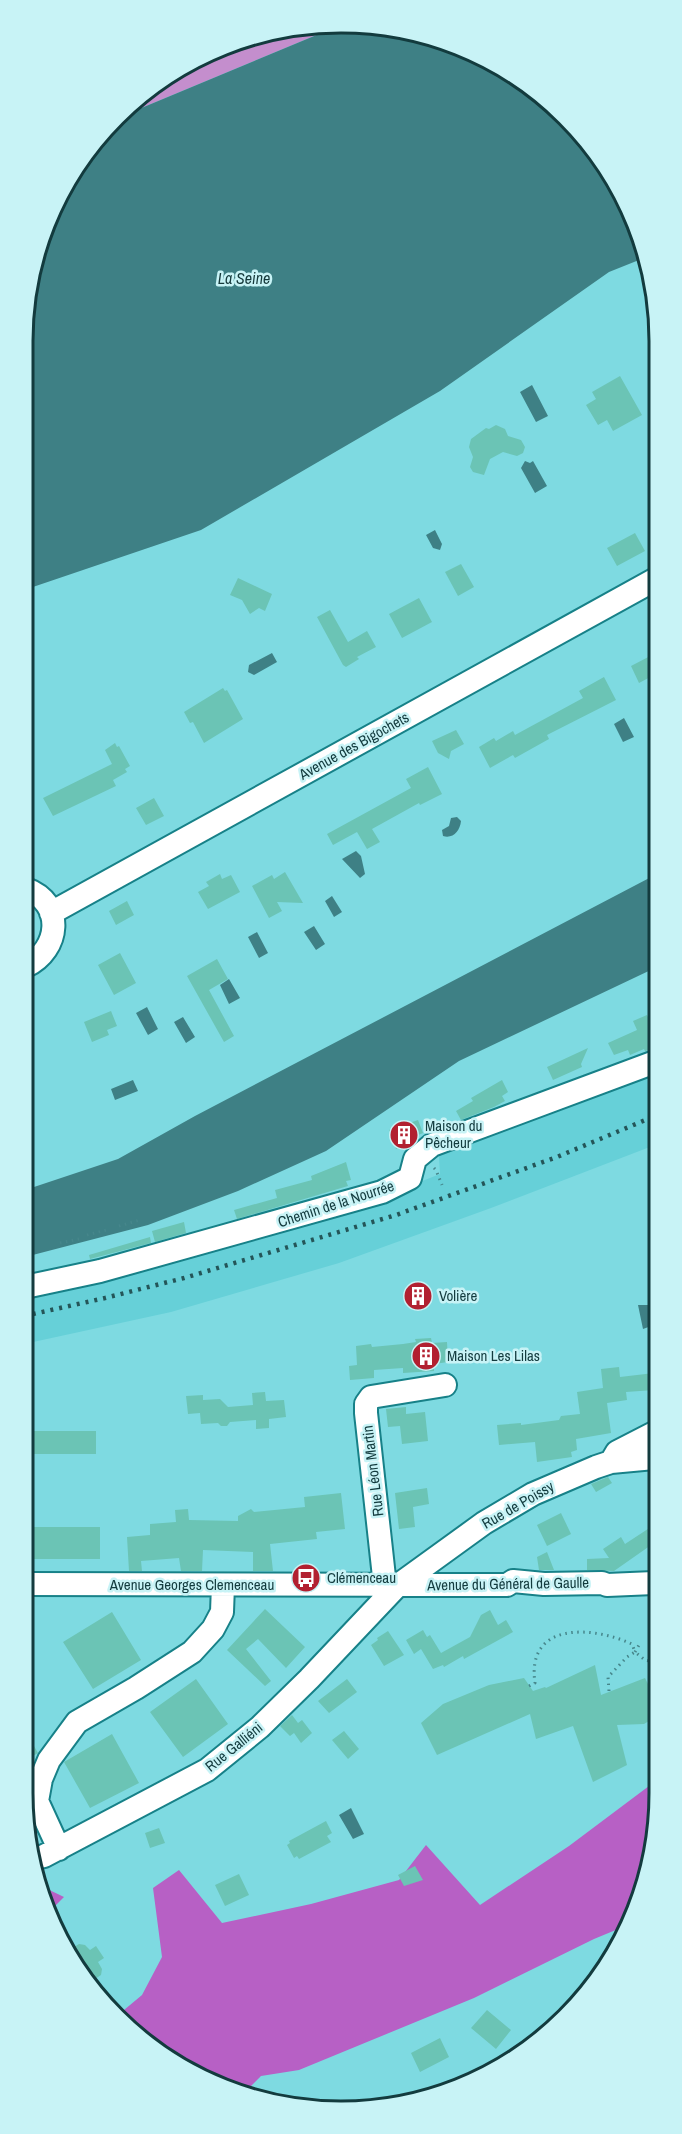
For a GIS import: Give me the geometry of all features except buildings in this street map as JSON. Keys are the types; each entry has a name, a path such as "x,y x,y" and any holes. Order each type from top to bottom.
{"street":[{"name":"Avenue des Bigochets","path":"51,913 649,583"},
{"path":"33,892 44,901 51,913 53,932 47,950 33,962"},
{"name":"Chemin de la Nourrée","path":"33,1285 100,1271 382,1192 410,1178 415,1159 432,1145 649,1064"},
{"name":"Rue Léon Martin","path":"391,1586 367,1425 366,1404 371,1397 445,1385"},
{"path":"611,1461 617,1452 649,1435"},
{"name":"Rue de Poissy","path":"391,1586 533,1494 611,1461 649,1458"},
{"name":"Avenue du Général de Gaulle","path":"391,1586 507,1585 513,1581 544,1584 649,1583"},
{"name":"Avenue Georges Clemenceau","path":"33,1584 391,1586"},
{"path":"60,1848 37,1801 41,1779 49,1760 77,1722 192,1652 213,1629 222,1612 223,1585"},
{"name":"Rue Galliéni","path":"40,1857 207,1770 260,1727 309,1679 391,1586"}],"path":[{"path":"436,1170 442,1185"},
{"path":"119,1226 140,1220"},
{"path":"87,1235 110,1229"},
{"path":"60,1243 79,1239"},
{"path":"530,1686 535,1683 533,1671 535,1658 544,1644 557,1636 575,1632 601,1633 632,1644 634,1652 649,1661"},
{"path":"609,1691 608,1677 639,1645"}],"shaded area":[{"path":"318,34 137,110 187,74 223,56 261,43"},
{"path":"649,1071 649,1147 339,1263 171,1312 33,1342 33,1290 397,1191 440,1174 439,1157 444,1148"},
{"path":"649,1786 646,1833 639,1873 626,1911 617,1930 474,1998 299,2070 261,2076 250,2087 242,2085 187,2060 138,2025 123,2011 142,1995 162,1957 153,1888 179,1870 222,1923 311,1904 399,1880 426,1845 480,1905 569,1846"},
{"path":"48,1889 64,1897 54,1907"}],"water":[{"name":"La Seine","path":"318,34 361,34 421,43 459,56 495,74 544,109 559,123 573,138 608,187 626,223 639,260 609,272 440,391 201,530 33,587 33,341 36,301 43,261 56,223 74,187 109,138 137,110"},
{"path":"532,385 548,416 536,422 520,392"},
{"path":"525,461 530,463 533,461 547,486 535,493 521,468"},
{"path":"435,530 442,544 440,550 433,548 426,535"},
{"path":"272,653 277,662 254,675 248,672 249,665"},
{"path":"624,718 634,737 623,742 614,724"},
{"path":"457,817 461,821 458,831 447,837 443,836 442,830 449,826 451,818"},
{"path":"356,851 361,856 365,874 360,878 342,859"},
{"path":"649,878 649,971 459,1061 326,1151 238,1191 148,1225 33,1255 33,1187 118,1159 195,1116"},
{"path":"332,896 342,912 334,917 325,901"},
{"path":"314,926 325,944 316,950 304,932"},
{"path":"257,932 268,953 259,958 248,937"},
{"path":"229,979 240,998 229,1004 220,985"},
{"path":"147,1007 158,1029 148,1035 136,1013"},
{"path":"183,1017 195,1037 186,1043 174,1022"},
{"path":"133,1080 138,1091 115,1100 111,1089"},
{"path":"638,1305 649,1305 649,1327 643,1329"},
{"path":"351,1808 364,1834 353,1839 339,1815"}],"railway":[{"path":"33,1314 184,1278 396,1215 557,1157 649,1119"}],"place":[{"name":"Maison du Pêcheur","path":"404,1135"},
{"name":"Volière","path":"418,1296"},
{"name":"Maison Les Lilas","path":"426,1356"},
{"name":"Clémenceau","path":"306,1578"}]}
